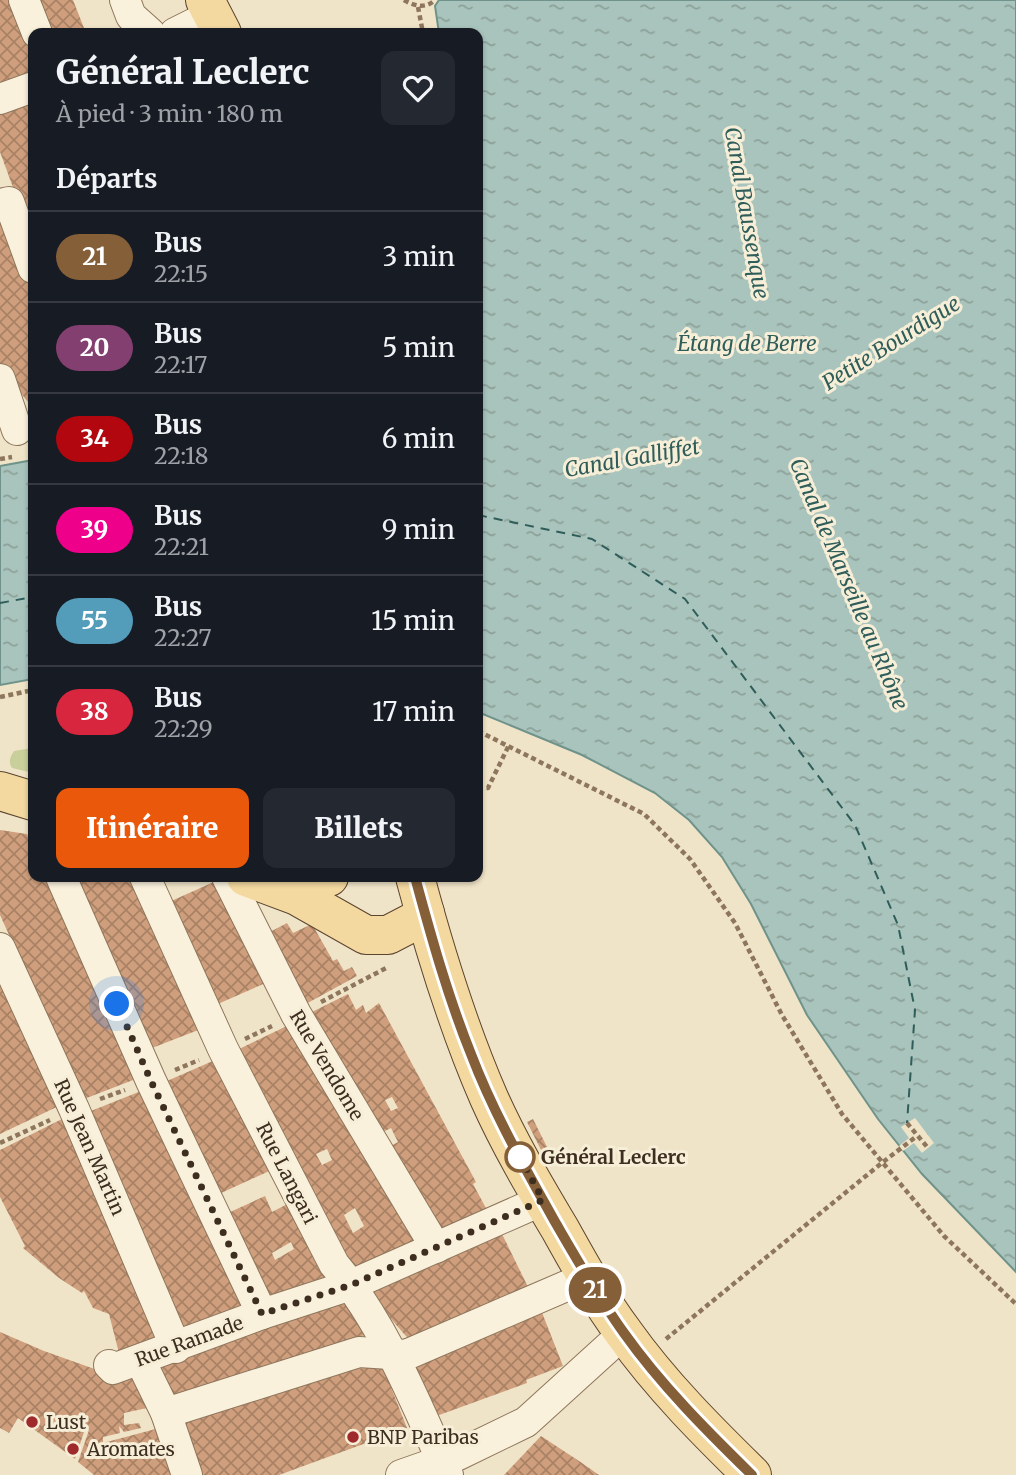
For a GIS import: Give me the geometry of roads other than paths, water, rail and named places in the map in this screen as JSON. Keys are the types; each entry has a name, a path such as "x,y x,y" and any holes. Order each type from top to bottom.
{"main road":[{"path":"0,791 28,800"},
{"path":"259,882 296,896 366,935 388,935 425,913"},
{"path":"416,882 458,1022 491,1102 543,1200 587,1277 633,1345 694,1419 752,1475"}],"street":[{"path":"24,0 35,28"},
{"path":"125,0 131,16 144,28"},
{"path":"186,28 213,16"},
{"path":"0,99 28,89"},
{"path":"0,204 9,202 28,254"},
{"path":"0,379 17,430"},
{"path":"63,882 151,1081 262,1314"},
{"name":"Rue Langari","path":"147,882 223,1049 334,1264 351,1285 391,1355 445,1468"},
{"name":"Rue Vendome","path":"230,882 296,1014 436,1248"},
{"name":"Rue Jean Martin","path":"0,948 74,1109 176,1348"},
{"name":"Rue Ramade","path":"109,1365 113,1369 176,1348 262,1314 351,1285 543,1200"},
{"path":"166,1413 359,1352 406,1356 587,1277"},
{"path":"401,1475 445,1468 526,1422 633,1345"},
{"path":"140,1360 166,1413 187,1475"}],"water":[{"name":"Étang de Berre","path":"439,0 1016,0 1016,1272 922,1174 878,1119 807,1015 751,904 722,857 689,820 655,793 582,755 483,714 483,28 438,28 435,6"},
{"path":"28,461 28,680 0,685 0,466"}],"place":[{"name":"Général Leclerc","path":"520,1157"},
{"name":"Lust","path":"32,1422"},
{"name":"BNP Paribas","path":"353,1437"},
{"name":"Aromates","path":"73,1449"}],"water label":[{"name":"Canal Baussenque","path":"747,213"},
{"name":"Petite Bourdigue","path":"891,343"},
{"name":"Canal Galliffet","path":"632,458"},
{"name":"Canal de Marseille au Rhône","path":"849,584"}]}
